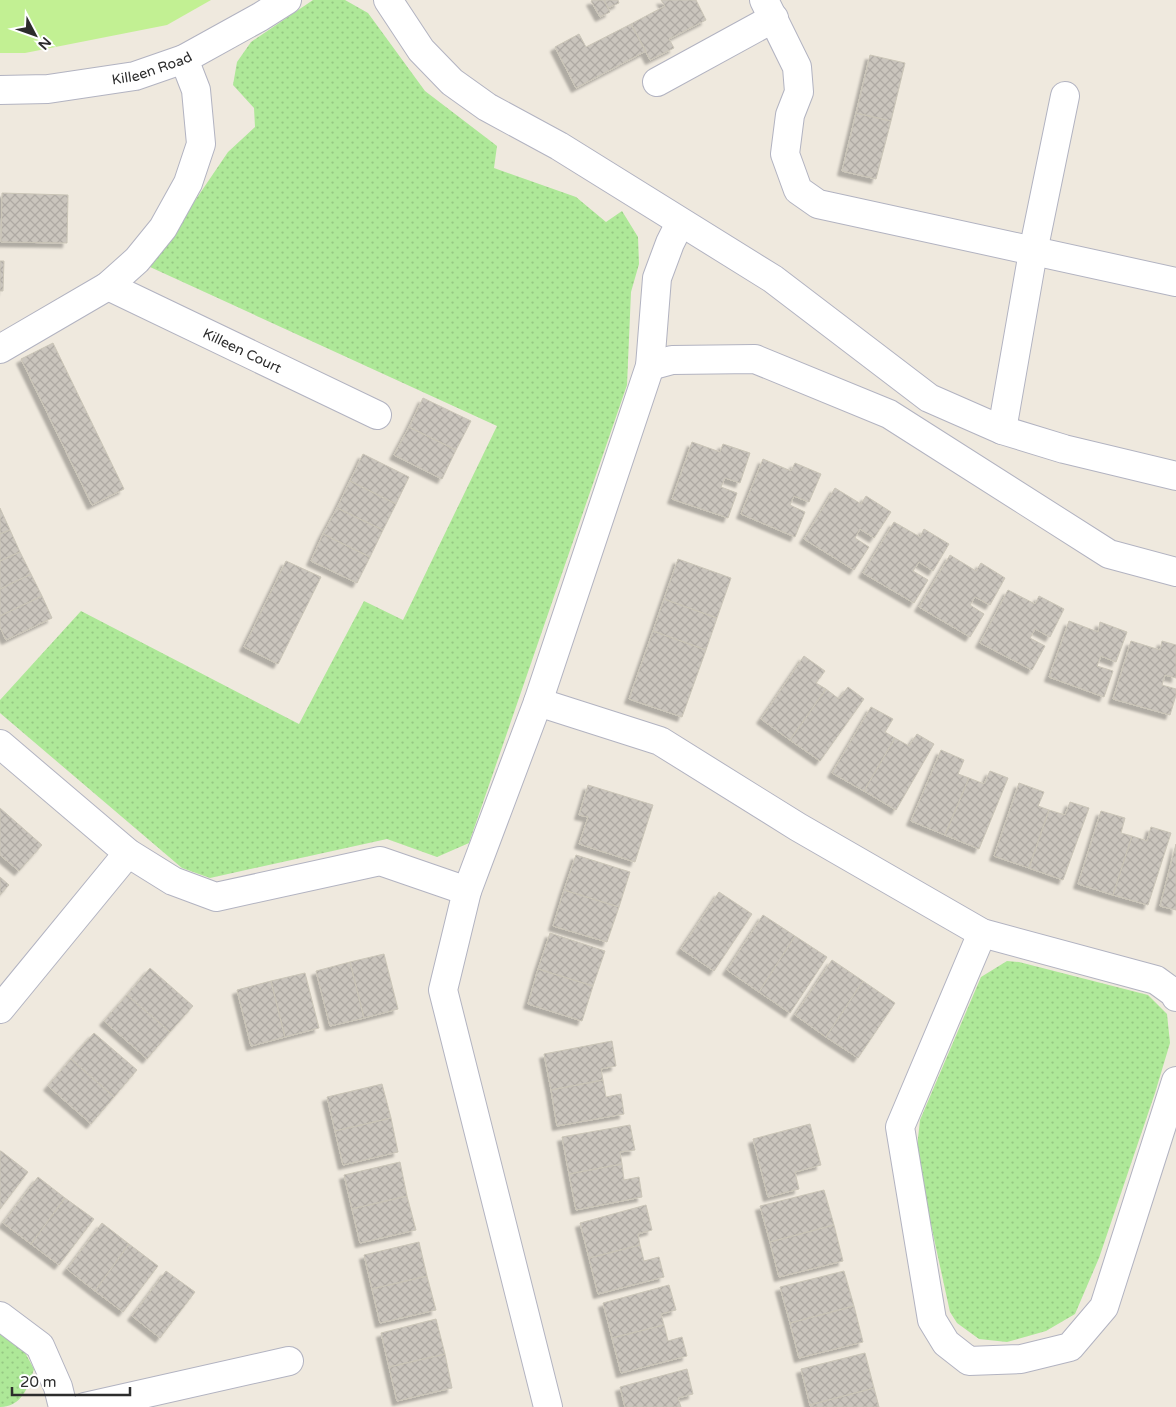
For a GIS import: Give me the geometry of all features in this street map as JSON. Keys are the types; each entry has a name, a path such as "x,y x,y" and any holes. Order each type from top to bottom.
{"street":[{"name":"Killeen Road","path":"0,90 48,88 135,76 184,59 287,0"},
{"path":"388,0 421,50 452,82 487,106 559,146 773,279 929,398 1002,430 1064,449 1176,476"},
{"path":"657,82 769,9 797,67 799,92 790,115 785,154 798,190 818,204 1176,282"},
{"path":"0,349 108,286 137,260 164,228 188,183 201,144 196,90 184,59"},
{"path":"1002,430 1033,252 1065,96"},
{"path":"548,1407 443,990 467,891 538,702 650,366 657,278 680,222"},
{"name":"Killeen Court","path":"108,286 377,415"},
{"path":"650,366 672,360 755,359 889,414 1109,554 1176,572"},
{"path":"538,702 660,741 798,827 982,933 1156,980 1174,993 1176,997"},
{"path":"0,744 128,853 173,881 216,896 380,861 467,891"},
{"path":"0,1009 128,853"},
{"path":"982,933 900,1127 932,1320 946,1343 969,1361 1021,1358 1070,1347 1104,1307 1176,1081"},
{"path":"0,1316 40,1346 58,1387 63,1407"},
{"path":"85,1407 289,1361"}],"green space":[{"path":"0,0 211,0 167,25 25,53 0,53"},
{"path":"313,0 345,0 368,13 425,91 497,146 494,168 576,197 606,222 622,211 638,237 639,264 631,292 627,385 469,843 437,857 387,839 210,878 182,868 0,713 0,700 81,611 299,724 364,601 403,620 497,426 150,267 228,152 255,127 254,108 233,85 237,62 251,42"},
{"path":"1007,961 1019,962 1148,995 1167,1014 1170,1043 1099,1258 1075,1314 1046,1331 1007,1342 979,1339 957,1323 950,1312 916,1156 920,1120 981,977"},
{"path":"0,1331 23,1349 34,1369 29,1383 19,1400 14,1404 0,1407"}],"building":[{"path":"604,0 610,12 600,17 591,1"},
{"path":"604,0 618,0 619,3 608,8"},
{"path":"661,0 696,0 706,20 669,39 674,48 650,60 631,24 665,6"},
{"path":"631,24 646,51 576,88 555,47 579,34 586,47"},
{"path":"870,55 905,63 891,121 856,113"},
{"path":"856,113 891,121 876,179 842,171"},
{"path":"2,193 68,195 67,243 1,242"},
{"path":"0,261 4,261 3,291 0,291"},
{"path":"53,343 124,489 92,505 21,359"},
{"path":"423,398 471,421 456,450 409,427"},
{"path":"409,427 456,450 442,479 394,455"},
{"path":"692,442 720,452 723,444 750,453 740,483 725,478 721,487 737,493 728,518 672,499"},
{"path":"363,454 409,477 396,504 350,481"},
{"path":"763,459 791,471 795,463 821,474 809,502 794,496 790,505 805,512 795,537 741,514"},
{"path":"350,481 396,504 383,530 337,508"},
{"path":"835,488 861,504 866,496 891,512 874,538 860,529 855,538 869,547 854,570 804,539"},
{"path":"0,508 10,530 0,534"},
{"path":"337,508 383,530 370,557 323,534"},
{"path":"894,522 920,537 924,529 949,544 933,571 919,562 913,571 928,580 914,603 863,573"},
{"path":"10,530 20,552 0,561 0,534"},
{"path":"323,534 370,557 357,583 311,561"},
{"path":"20,552 31,574 0,589 0,561"},
{"path":"950,555 976,571 981,563 1005,578 990,605 975,597 970,605 984,614 970,637 919,607"},
{"path":"678,559 731,578 717,618 664,599"},
{"path":"286,561 321,577 278,664 244,647"},
{"path":"31,574 42,596 0,616 0,589"},
{"path":"1008,590 1035,604 1039,596 1064,609 1050,637 1035,629 1030,638 1045,646 1032,670 980,643"},
{"path":"42,596 52,618 6,640 0,627 0,616"},
{"path":"664,599 717,618 706,650 653,631"},
{"path":"1069,621 1098,632 1100,622 1127,632 1116,662 1101,656 1097,666 1113,671 1104,697 1049,677"},
{"path":"653,631 706,650 682,717 629,699"},
{"path":"1131,641 1160,650 1162,641 1176,645 1176,678 1165,675 1162,685 1176,689 1170,715 1113,699"},
{"path":"804,656 825,671 816,683 826,689 790,740 761,719"},
{"path":"848,687 864,699 820,761 790,740 826,689 839,699"},
{"path":"871,707 893,719 885,732 895,738 864,791 832,773"},
{"path":"917,734 934,744 896,810 864,791 895,738 909,746"},
{"path":"941,750 964,760 958,774 969,778 945,835 911,821"},
{"path":"990,771 1008,778 979,849 945,835 969,778 984,784"},
{"path":"1019,783 1044,792 1038,806 1049,810 1029,868 994,856"},
{"path":"588,785 653,805 635,862 579,844 588,817 579,815"},
{"path":"1070,802 1089,808 1063,880 1029,868 1049,810 1065,815"},
{"path":"0,808 42,845 19,871 0,855"},
{"path":"1101,811 1125,818 1121,833 1132,836 1113,895 1078,884"},
{"path":"1151,827 1171,833 1148,905 1113,895 1132,836 1147,841"},
{"path":"1176,844 1176,910 1160,906"},
{"path":"576,855 630,872 619,907 564,890"},
{"path":"0,877 9,885 0,895"},
{"path":"564,890 619,907 607,942 553,926"},
{"path":"719,892 752,914 714,971 681,949"},
{"path":"763,915 795,936 759,992 727,970"},
{"path":"550,933 605,951 593,986 538,969"},
{"path":"795,936 827,957 790,1013 759,992"},
{"path":"384,954 398,1009 364,1018 350,962"},
{"path":"832,960 863,981 826,1037 795,1015"},
{"path":"350,962 364,1018 330,1026 316,971"},
{"path":"150,968 193,1006 170,1032 127,995"},
{"path":"538,969 593,986 582,1021 528,1004"},
{"path":"305,973 319,1028 285,1037 271,981"},
{"path":"271,981 285,1037 251,1046 237,990"},
{"path":"863,981 895,1003 858,1058 826,1037"},
{"path":"127,995 170,1032 147,1059 104,1021"},
{"path":"94,1033 137,1070 114,1097 71,1059"},
{"path":"612,1041 616,1066 601,1069 603,1080 551,1090 544,1054"},
{"path":"71,1059 114,1097 91,1124 48,1086"},
{"path":"603,1080 606,1097 621,1094 624,1114 557,1126 551,1090"},
{"path":"382,1084 391,1118 335,1131 327,1097"},
{"path":"391,1118 398,1152 343,1165 335,1131"},
{"path":"810,1124 821,1165 795,1172 799,1189 768,1197 753,1139"},
{"path":"630,1125 635,1150 620,1152 622,1164 569,1174 562,1137"},
{"path":"0,1151 28,1172 0,1209"},
{"path":"400,1162 407,1196 352,1209 344,1175"},
{"path":"622,1164 624,1180 639,1177 642,1197 576,1210 569,1174"},
{"path":"38,1177 65,1198 31,1244 3,1223"},
{"path":"824,1190 834,1225 770,1242 760,1206"},
{"path":"407,1196 416,1230 360,1243 352,1209"},
{"path":"65,1198 94,1219 59,1265 31,1244"},
{"path":"646,1205 652,1230 638,1234 640,1245 589,1258 580,1223"},
{"path":"102,1223 129,1244 95,1291 67,1269"},
{"path":"834,1225 843,1261 779,1277 770,1242"},
{"path":"419,1242 427,1276 372,1289 364,1255"},
{"path":"129,1244 158,1266 123,1312 95,1291"},
{"path":"640,1245 644,1261 659,1257 664,1277 598,1294 589,1258"},
{"path":"166,1271 195,1292 160,1338 132,1316"},
{"path":"844,1271 854,1306 790,1323 780,1287"},
{"path":"427,1276 436,1310 380,1323 372,1289"},
{"path":"669,1285 676,1310 661,1314 664,1325 612,1338 603,1303"},
{"path":"854,1306 863,1342 799,1358 790,1323"},
{"path":"436,1319 445,1354 389,1367 381,1333"},
{"path":"664,1325 668,1341 682,1337 687,1356 621,1373 612,1338"},
{"path":"865,1353 874,1388 810,1405 801,1369"},
{"path":"445,1354 452,1388 397,1401 389,1367"},
{"path":"687,1369 693,1394 678,1398 681,1407 625,1407 620,1387"},
{"path":"874,1388 879,1407 811,1407 810,1405"}]}
